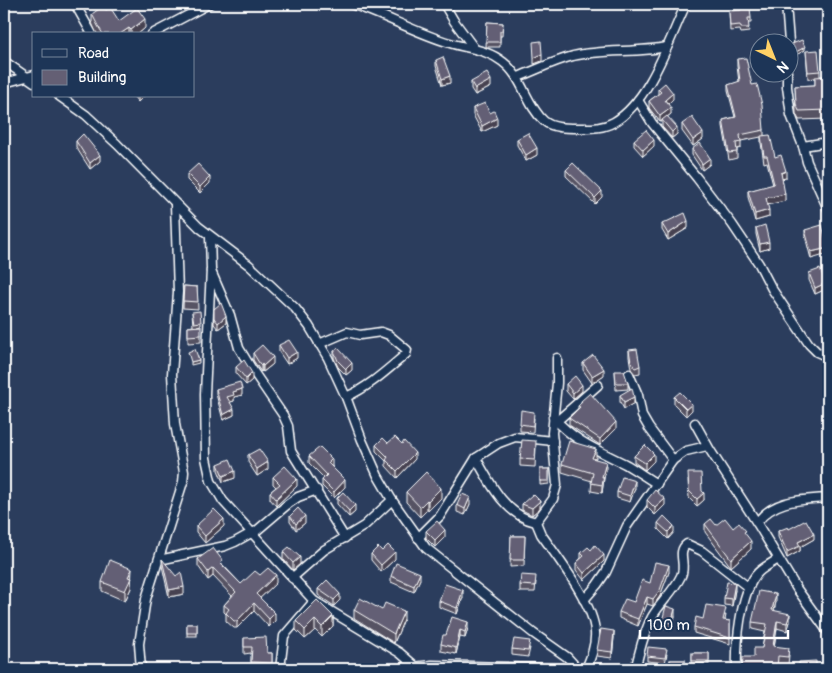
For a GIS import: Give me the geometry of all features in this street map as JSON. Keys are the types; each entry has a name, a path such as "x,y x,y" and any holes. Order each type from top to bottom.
{"street":[{"path":"75,4 91,32"},
{"path":"156,32 209,4"},
{"path":"351,4 442,40 474,48 495,56 504,62 518,77 541,118 549,125 589,128 612,123 638,100 649,83 686,4"},
{"path":"444,4 454,22 474,48"},
{"path":"786,4 787,32"},
{"path":"518,77 573,56 633,50 645,51 667,46"},
{"path":"4,61 30,76"},
{"path":"4,83 30,76"},
{"path":"788,82 791,115 807,162 828,209"},
{"path":"62,98 86,115 106,133 210,237 249,265 289,302 309,326 319,344 346,397 362,440 392,500 418,538 435,556 533,633 567,657 578,669"},
{"path":"638,100 652,123 732,224 809,344 817,352 828,357"},
{"path":"803,146 828,142"},
{"path":"140,669 139,644 146,599 183,482 184,472 175,424 172,374 178,292 175,204"},
{"path":"210,237 211,269 205,394 206,458 211,482 219,495 314,601 400,653 415,666"},
{"path":"211,269 224,299 239,348 283,415 288,426 291,451 317,490 345,538"},
{"path":"319,344 347,332 360,335 381,332 389,335 407,350 406,354 373,381 346,397"},
{"path":"536,522 553,499 558,485 553,441 557,358"},
{"path":"629,374 638,395 642,416 673,460"},
{"path":"555,419 598,385"},
{"path":"555,419 575,438 628,466 657,484"},
{"path":"695,423 707,446 797,589 828,632"},
{"path":"418,538 440,516 476,458 499,443 515,437 553,441"},
{"path":"584,600 597,586 613,558 627,526 673,460 686,451 707,446"},
{"path":"476,458 492,486 512,510 526,520 536,522"},
{"path":"159,560 236,542 253,533 288,504 317,490"},
{"path":"757,523 770,508 794,502 828,498"},
{"path":"292,578 324,550 364,526 392,500"},
{"path":"536,522 541,534 584,600 593,619 595,632 593,652 586,669"},
{"path":"635,669 653,616 682,573 684,563 681,551 687,544 702,551 749,588"},
{"path":"738,669 737,644 749,588 758,573 778,559"},
{"path":"280,669 284,636 314,601"},
{"path":"395,669 415,666 578,669"}],"building":[{"path":"103,6 106,10 110,7 119,21 137,8 145,19 131,30 129,28 123,32 102,32 92,14"},
{"path":"750,7 751,18 748,18 749,28 741,28 740,25 730,26 729,11"},
{"path":"487,22 503,23 502,31 500,31 500,42 486,42"},
{"path":"802,40 805,47 800,50 800,41"},
{"path":"541,41 542,54 534,58 533,42"},
{"path":"818,50 820,71 808,72 806,51"},
{"path":"443,57 450,76 442,79 436,60"},
{"path":"746,58 750,82 752,85 757,84 762,105 764,130 740,135 741,142 736,143 737,152 729,153 723,120 736,117 728,85 740,81 737,59"},
{"path":"487,73 491,80 475,89 471,82"},
{"path":"828,76 828,110 799,111 796,104 795,86 815,85 815,77"},
{"path":"665,83 673,93 665,100 671,108 660,116 649,101 661,92 658,89"},
{"path":"485,103 490,113 494,111 497,118 482,126 473,108"},
{"path":"667,116 677,127 672,132 662,120"},
{"path":"692,117 703,133 693,140 682,124"},
{"path":"646,130 654,140 643,150 634,140"},
{"path":"528,133 537,148 526,155 517,139"},
{"path":"83,134 100,155 90,163 76,141"},
{"path":"770,135 775,157 781,155 786,171 781,173 785,194 766,198 769,210 755,214 748,191 774,184 767,156 764,156 761,136"},
{"path":"700,143 710,158 702,164 692,149"},
{"path":"573,163 602,191 595,198 566,170"},
{"path":"198,164 210,177 200,187 187,174"},
{"path":"685,213 688,221 668,234 662,224"},
{"path":"765,225 769,242 760,244 756,228"},
{"path":"822,225 828,248 811,252 805,230"},
{"path":"820,269 826,283 815,288 809,273"},
{"path":"184,286 197,287 198,302 183,301"},
{"path":"221,303 226,316 218,323 214,318 214,309"},
{"path":"200,311 201,322 194,323 192,312"},
{"path":"201,326 201,335 188,336 188,327"},
{"path":"289,340 297,352 287,358 279,345"},
{"path":"262,345 273,357 261,366 253,353"},
{"path":"338,348 352,363 346,369 338,361 334,351"},
{"path":"195,349 199,360 191,362 188,352"},
{"path":"637,349 640,366 635,368 631,362 629,350"},
{"path":"593,355 604,369 592,376 583,363"},
{"path":"244,360 252,373 246,379 236,367"},
{"path":"615,371 624,371 628,383 616,383"},
{"path":"575,376 582,385 573,393 566,384"},
{"path":"240,382 242,389 233,392 234,395 227,397 234,409 223,415 216,389"},
{"path":"632,388 634,397 624,402 620,395"},
{"path":"680,392 692,404 686,409 674,397"},
{"path":"590,393 616,422 600,439 569,418 580,407 578,406 581,401"},
{"path":"521,410 534,412 533,426 520,424"},
{"path":"395,437 402,444 404,441 415,453 397,471 386,460 388,457 376,445 383,438 388,443"},
{"path":"522,440 536,441 535,460 520,459"},
{"path":"569,441 596,449 592,458 606,462 602,485 591,483 593,473 562,464"},
{"path":"645,445 654,454 645,463 634,456"},
{"path":"320,447 332,459 328,463 345,480 334,492 322,480 327,475 309,456"},
{"path":"259,449 268,462 257,469 248,455"},
{"path":"230,459 235,471 223,476 218,464"},
{"path":"285,466 297,479 276,499 270,492 280,484 273,477"},
{"path":"540,469 549,469 549,481 540,481"},
{"path":"426,472 441,488 420,507 406,492"},
{"path":"688,473 701,473 702,491 704,493 697,499 689,491"},
{"path":"622,477 635,481 630,496 617,492"},
{"path":"655,490 665,499 655,508 647,500"},
{"path":"343,492 355,505 349,511 337,498"},
{"path":"462,494 470,497 465,509 457,505"},
{"path":"533,494 540,501 532,508 522,504"},
{"path":"298,508 305,516 296,524 290,516"},
{"path":"214,509 224,519 205,536 196,526"},
{"path":"664,516 674,526 668,532 658,523"},
{"path":"725,518 733,528 739,523 751,541 731,559 705,524 711,519 716,525"},
{"path":"806,520 814,534 798,542 800,546 787,552 778,531 788,527 789,529"},
{"path":"437,521 445,530 435,540 426,531"},
{"path":"511,536 525,536 524,560 510,560"},
{"path":"388,545 395,552 381,565 371,554 378,547 382,551"},
{"path":"595,545 604,555 584,573 576,563 584,556 581,553 588,547 591,550"},
{"path":"289,547 300,557 293,563 283,552"},
{"path":"213,548 223,561 220,563 241,584 255,571 260,575 268,568 276,575 256,594 275,613 269,619 254,603 237,621 234,621 226,613 229,609 224,605 236,592 213,568 208,572 198,559"},
{"path":"162,559 176,576 181,572 184,587 169,590"},
{"path":"110,560 132,569 128,577 131,578 125,591 102,582"},
{"path":"655,562 669,565 660,590 653,599 647,597 638,619 619,612 625,599 634,602 642,580 650,583"},
{"path":"396,563 420,573 414,586 391,576"},
{"path":"521,575 536,576 535,586 520,585"},
{"path":"327,580 340,594 334,600 318,589"},
{"path":"727,582 735,583 732,599 724,598"},
{"path":"445,584 463,590 457,608 439,601"},
{"path":"759,591 776,594 772,610 790,614 787,623 777,621 773,646 789,648 788,657 778,656 777,669 742,669 743,657 754,657 754,648 762,648 767,624 752,622"},
{"path":"360,598 382,610 385,603 404,611 394,634 354,610"},
{"path":"317,600 333,616 322,627 315,620 305,630 296,621"},
{"path":"706,605 726,608 723,620 730,621 730,638 694,627 696,617 703,619"},
{"path":"666,606 675,609 671,623 662,621"},
{"path":"452,617 468,622 465,632 460,630 456,648 441,644 443,635 446,635"},
{"path":"187,624 197,624 197,633 187,633"},
{"path":"601,629 614,631 612,652 597,650"},
{"path":"266,637 267,653 272,653 272,663 251,662 252,647 244,647 244,638"},
{"path":"514,639 530,641 528,651 512,649"},
{"path":"648,647 667,649 665,658 647,656"},
{"path":"692,653 709,653 709,661 692,661"},
{"path":"670,660 685,660 685,668 670,668"},
{"path":"816,661 816,669 799,669 799,662"}]}
